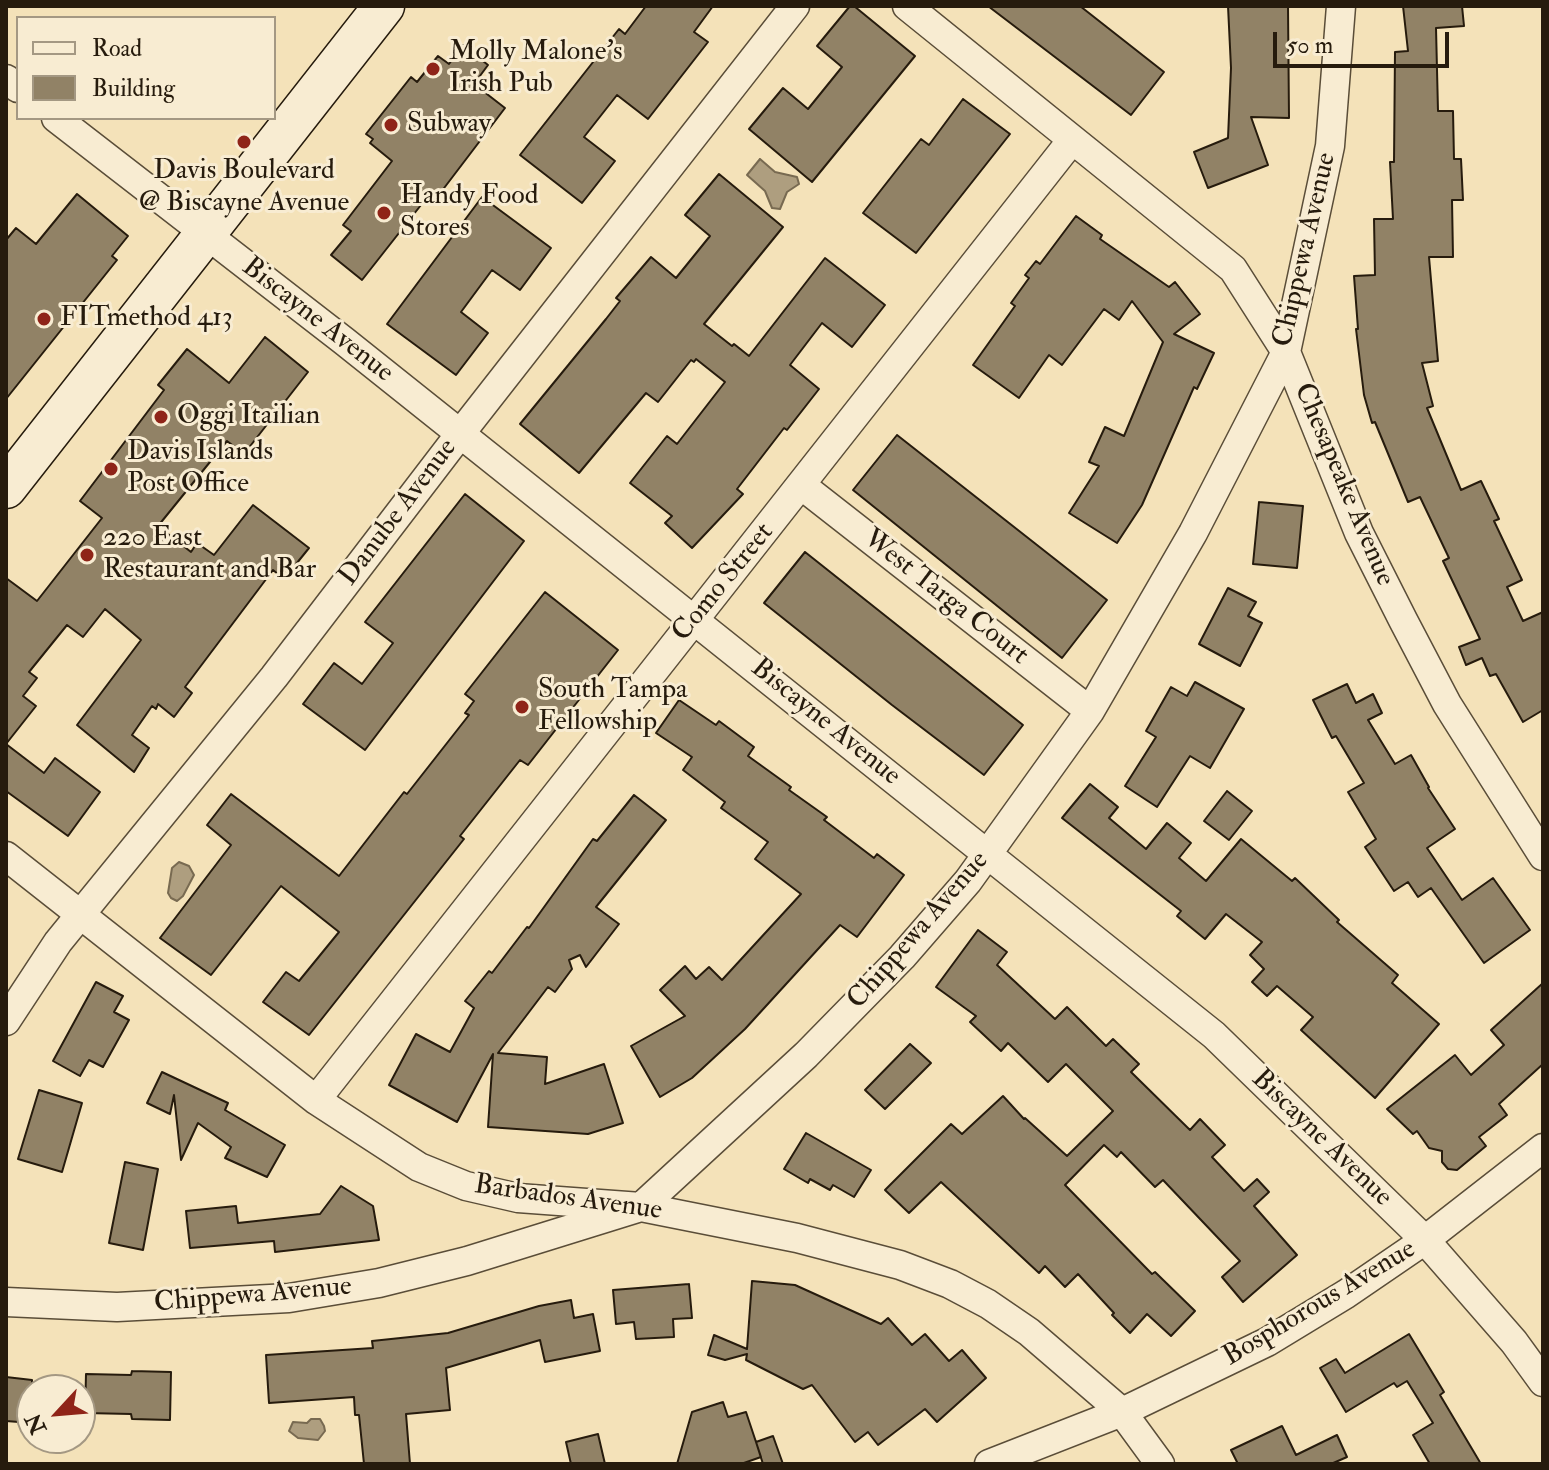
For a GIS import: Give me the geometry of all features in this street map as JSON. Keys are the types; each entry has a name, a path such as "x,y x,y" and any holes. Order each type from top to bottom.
{"street":[{"path":"6,488 384,6"},
{"name":"Danube Avenue","path":"6,1021 35,973 274,677 795,6"},
{"name":"Chesapeake Avenue","path":"907,6 1233,269 1286,352 1359,533 1396,608 1447,704 1543,856"},
{"name":"Chippewa Avenue","path":"6,1302 117,1307 289,1298 379,1283 467,1261 641,1207 806,1055 936,920 989,854 1090,711 1193,533 1286,352 1330,146 1341,6"},
{"name":"Biscayne Avenue","path":"59,120 695,619 1214,1035 1425,1240 1504,1330 1543,1382"},
{"name":"Como Street","path":"316,1100 1072,140"},
{"name":"West Targa Court","path":"801,485 1090,711"},
{"name":"Barbados Avenue","path":"6,856 316,1100 419,1167 466,1186 518,1198 641,1207 797,1238 900,1265 950,1284 988,1304 1029,1332 1122,1412 1160,1464"},
{"name":"Bosphorous Avenue","path":"989,1464 1122,1412 1267,1342 1346,1294 1425,1240 1543,1148"}],"shaded area":[{"path":"760,159 775,172 797,177 799,184 787,192 780,209 772,208 765,191 747,175"},
{"path":"179,862 189,866 194,875 177,901 168,893 172,868"},
{"path":"311,1419 320,1419 324,1426 325,1431 318,1440 298,1438 289,1431 293,1422 307,1423"}],"building":[{"path":"646,6 713,6 694,32 708,42 648,119 617,95 584,137 615,161 582,203 520,155 619,29 625,34"},
{"path":"850,6 854,6 915,56 812,182 749,129 783,88 808,109 842,67 817,46"},
{"path":"988,6 1080,6 1164,72 1131,115"},
{"path":"1228,6 1288,6 1289,118 1251,117 1268,165 1208,188 1194,152 1228,138 1231,68"},
{"path":"1403,6 1462,6 1464,26 1436,28 1438,111 1453,111 1454,159 1461,159 1463,200 1452,200 1453,257 1429,257 1438,361 1422,363 1433,406 1427,408 1461,490 1481,481 1499,519 1494,521 1522,580 1507,587 1523,621 1543,612 1543,710 1523,722 1496,674 1490,676 1482,658 1466,665 1459,647 1480,639 1443,561 1449,558 1420,497 1408,502 1375,422 1372,423 1364,395 1356,329 1354,276 1375,275 1374,219 1393,219 1390,162 1394,162 1395,52 1408,51"},
{"path":"463,45 488,65 474,84 505,108 438,196 432,191 362,280 331,255 351,231 343,225 392,161 370,143 373,139 366,134 411,77 417,82 438,56 449,64"},
{"path":"963,99 1010,134 916,253 863,213 921,139 929,145"},
{"path":"719,174 783,227 704,324 749,356 825,258 885,305 852,347 822,323 790,365 819,389 737,489 743,494 692,548 665,523 672,516 630,483 667,436 677,444 725,382 696,359 694,362 691,360 658,402 646,393 579,473 520,424 606,319 620,301 616,298 651,257 676,278 710,236 685,215"},
{"path":"77,194 128,236 112,256 117,260 6,399 6,240 16,228 36,244"},
{"path":"482,197 551,248 520,290 492,270 461,312 488,333 456,375 387,324"},
{"path":"1076,216 1102,235 1100,239 1169,287 1175,282 1200,314 1174,334 1214,353 1197,389 1194,387 1142,505 1117,543 1069,513 1099,466 1089,462 1105,427 1124,436 1163,342 1132,301 1119,320 1104,309 1062,365 1049,355 1019,398 973,365 1015,306 1011,303 1029,278 1025,275 1036,261 1040,264"},
{"path":"265,337 308,372 244,454 227,441 158,526 191,552 197,543 214,555 253,505 309,548 284,579 273,570 185,687 192,693 174,717 158,704 156,709 152,706 132,735 149,748 134,772 77,725 141,640 105,609 83,637 67,625 29,672 37,678 23,696 36,706 6,744 6,578 37,601 102,518 80,501 164,390 158,385 187,349 229,383"},
{"path":"897,435 1107,600 1062,658 853,490"},
{"path":"465,494 524,541 365,750 303,704 334,663 362,684 393,643 365,622"},
{"path":"1259,502 1303,506 1297,568 1253,564"},
{"path":"805,552 1023,725 984,775 764,603"},
{"path":"1228,588 1256,602 1248,616 1262,623 1240,666 1199,644"},
{"path":"545,592 618,650 528,765 520,760 460,836 464,839 309,1035 263,1002 286,972 299,981 339,932 281,886 211,975 160,938 231,845 207,825 231,794 339,876 469,715 465,713 474,701 465,694"},
{"path":"1195,682 1244,709 1210,768 1190,756 1157,807 1125,786 1156,737 1146,731 1171,687 1187,696"},
{"path":"1347,684 1356,703 1373,694 1382,713 1368,720 1395,764 1411,755 1455,829 1427,848 1462,900 1493,878 1530,930 1484,963 1431,888 1418,897 1408,882 1394,891 1365,847 1376,839 1348,792 1364,783 1336,736 1332,738 1313,700"},
{"path":"679,700 716,725 719,721 754,747 748,756 827,817 824,820 874,858 877,854 904,875 857,937 840,925 745,1029 692,1078 660,1097 631,1046 685,1016 660,990 685,966 696,979 709,967 722,980 801,894 755,859 768,842 721,808 725,802 683,770 692,757 656,733"},
{"path":"6,744 44,773 55,758 100,792 68,836 6,791"},
{"path":"1090,784 1118,807 1109,818 1146,849 1167,823 1191,843 1179,858 1206,881 1241,839 1292,881 1295,878 1339,920 1337,922 1398,975 1392,983 1439,1024 1375,1098 1301,1030 1313,1017 1277,986 1267,996 1252,982 1264,969 1250,955 1262,942 1226,914 1205,939 1177,916 1181,911 1062,818"},
{"path":"1227,791 1252,811 1229,840 1204,821"},
{"path":"634,795 666,820 596,907 619,924 586,967 580,955 569,960 572,969 555,992 548,987 498,1053 547,1057 545,1084 604,1064 623,1123 588,1134 488,1127 493,1054 457,1122 389,1085 416,1034 450,1052 474,1008 465,1001 529,928 593,839 597,841"},
{"path":"978,930 1007,952 997,965 1055,1019 1067,1007 1106,1046 1113,1039 1139,1064 1131,1072 1190,1130 1200,1119 1225,1145 1212,1157 1244,1191 1257,1179 1269,1192 1254,1206 1297,1255 1243,1302 1222,1277 1240,1261 1163,1180 1155,1187 1121,1152 1117,1157 1104,1145 1065,1185 1152,1274 1155,1272 1195,1311 1171,1336 1147,1314 1130,1333 1078,1274 1065,1287 1045,1266 1039,1273 941,1182 909,1213 885,1190 951,1124 962,1134 1003,1096 1024,1119 1067,1156 1113,1111 1066,1064 1048,1082 1008,1043 1001,1051 970,1022 976,1016 936,987"},
{"path":"96,982 123,996 114,1012 129,1020 103,1067 89,1060 80,1076 53,1061"},
{"path":"1543,983 1543,1064 1499,1104 1507,1115 1479,1137 1486,1146 1457,1170 1448,1169 1442,1162 1442,1151 1429,1148 1417,1131 1413,1134 1387,1109 1455,1055 1471,1075 1504,1045 1491,1030"},
{"path":"910,1044 931,1063 885,1109 865,1090"},
{"path":"162,1072 228,1103 225,1110 285,1145 267,1177 225,1158 231,1147 198,1123 181,1160 174,1095 170,1114 147,1103"},
{"path":"39,1090 82,1103 62,1172 18,1159"},
{"path":"806,1133 871,1170 854,1197 833,1185 830,1190 810,1179 808,1183 784,1169"},
{"path":"125,1162 158,1169 143,1250 109,1243"},
{"path":"341,1186 373,1206 379,1240 275,1252 274,1241 190,1248 186,1211 236,1206 238,1223 320,1214"},
{"path":"752,1281 795,1285 881,1324 888,1318 912,1345 925,1334 949,1361 962,1350 986,1378 937,1422 925,1409 878,1445 868,1432 855,1442 812,1385 803,1389 746,1360 747,1354 725,1360 708,1355 714,1335 747,1349"},
{"path":"689,1284 692,1318 673,1319 674,1337 636,1339 634,1322 616,1324 613,1290"},
{"path":"571,1300 574,1318 593,1314 600,1351 545,1362 540,1340 446,1368 450,1410 406,1414 410,1464 364,1464 354,1397 269,1403 266,1355 373,1348 372,1341 448,1333 539,1306"},
{"path":"1409,1334 1444,1392 1440,1395 1481,1464 1430,1464 1413,1435 1433,1423 1407,1381 1397,1387 1394,1383 1346,1412 1320,1368 1336,1359 1345,1373"},
{"path":"132,1371 171,1372 170,1420 132,1419 131,1414 96,1413 96,1374 131,1375"},
{"path":"6,1377 16,1378 16,1422 6,1421"},
{"path":"723,1402 728,1417 746,1412 761,1457 741,1464 677,1464 692,1412"},
{"path":"1282,1426 1296,1455 1337,1435 1347,1457 1331,1464 1238,1464 1231,1450"},
{"path":"598,1434 605,1464 571,1464 566,1442"},
{"path":"773,1436 783,1464 763,1464 756,1442"}],"place":[{"name":"Molly Malone's Irish Pub","path":"433,69"},
{"name":"Subway","path":"391,125"},
{"name":"Davis Boulevard @ Biscayne Avenue","path":"244,142"},
{"name":"Handy Food Stores","path":"384,213"},
{"name":"FITmethod 413","path":"44,319"},
{"name":"Oggi Itailian","path":"161,417"},
{"name":"Davis Islands Post Office","path":"111,469"},
{"name":"220 East Restaurant and Bar","path":"87,555"},
{"name":"South Tampa Fellowship","path":"522,707"}]}
